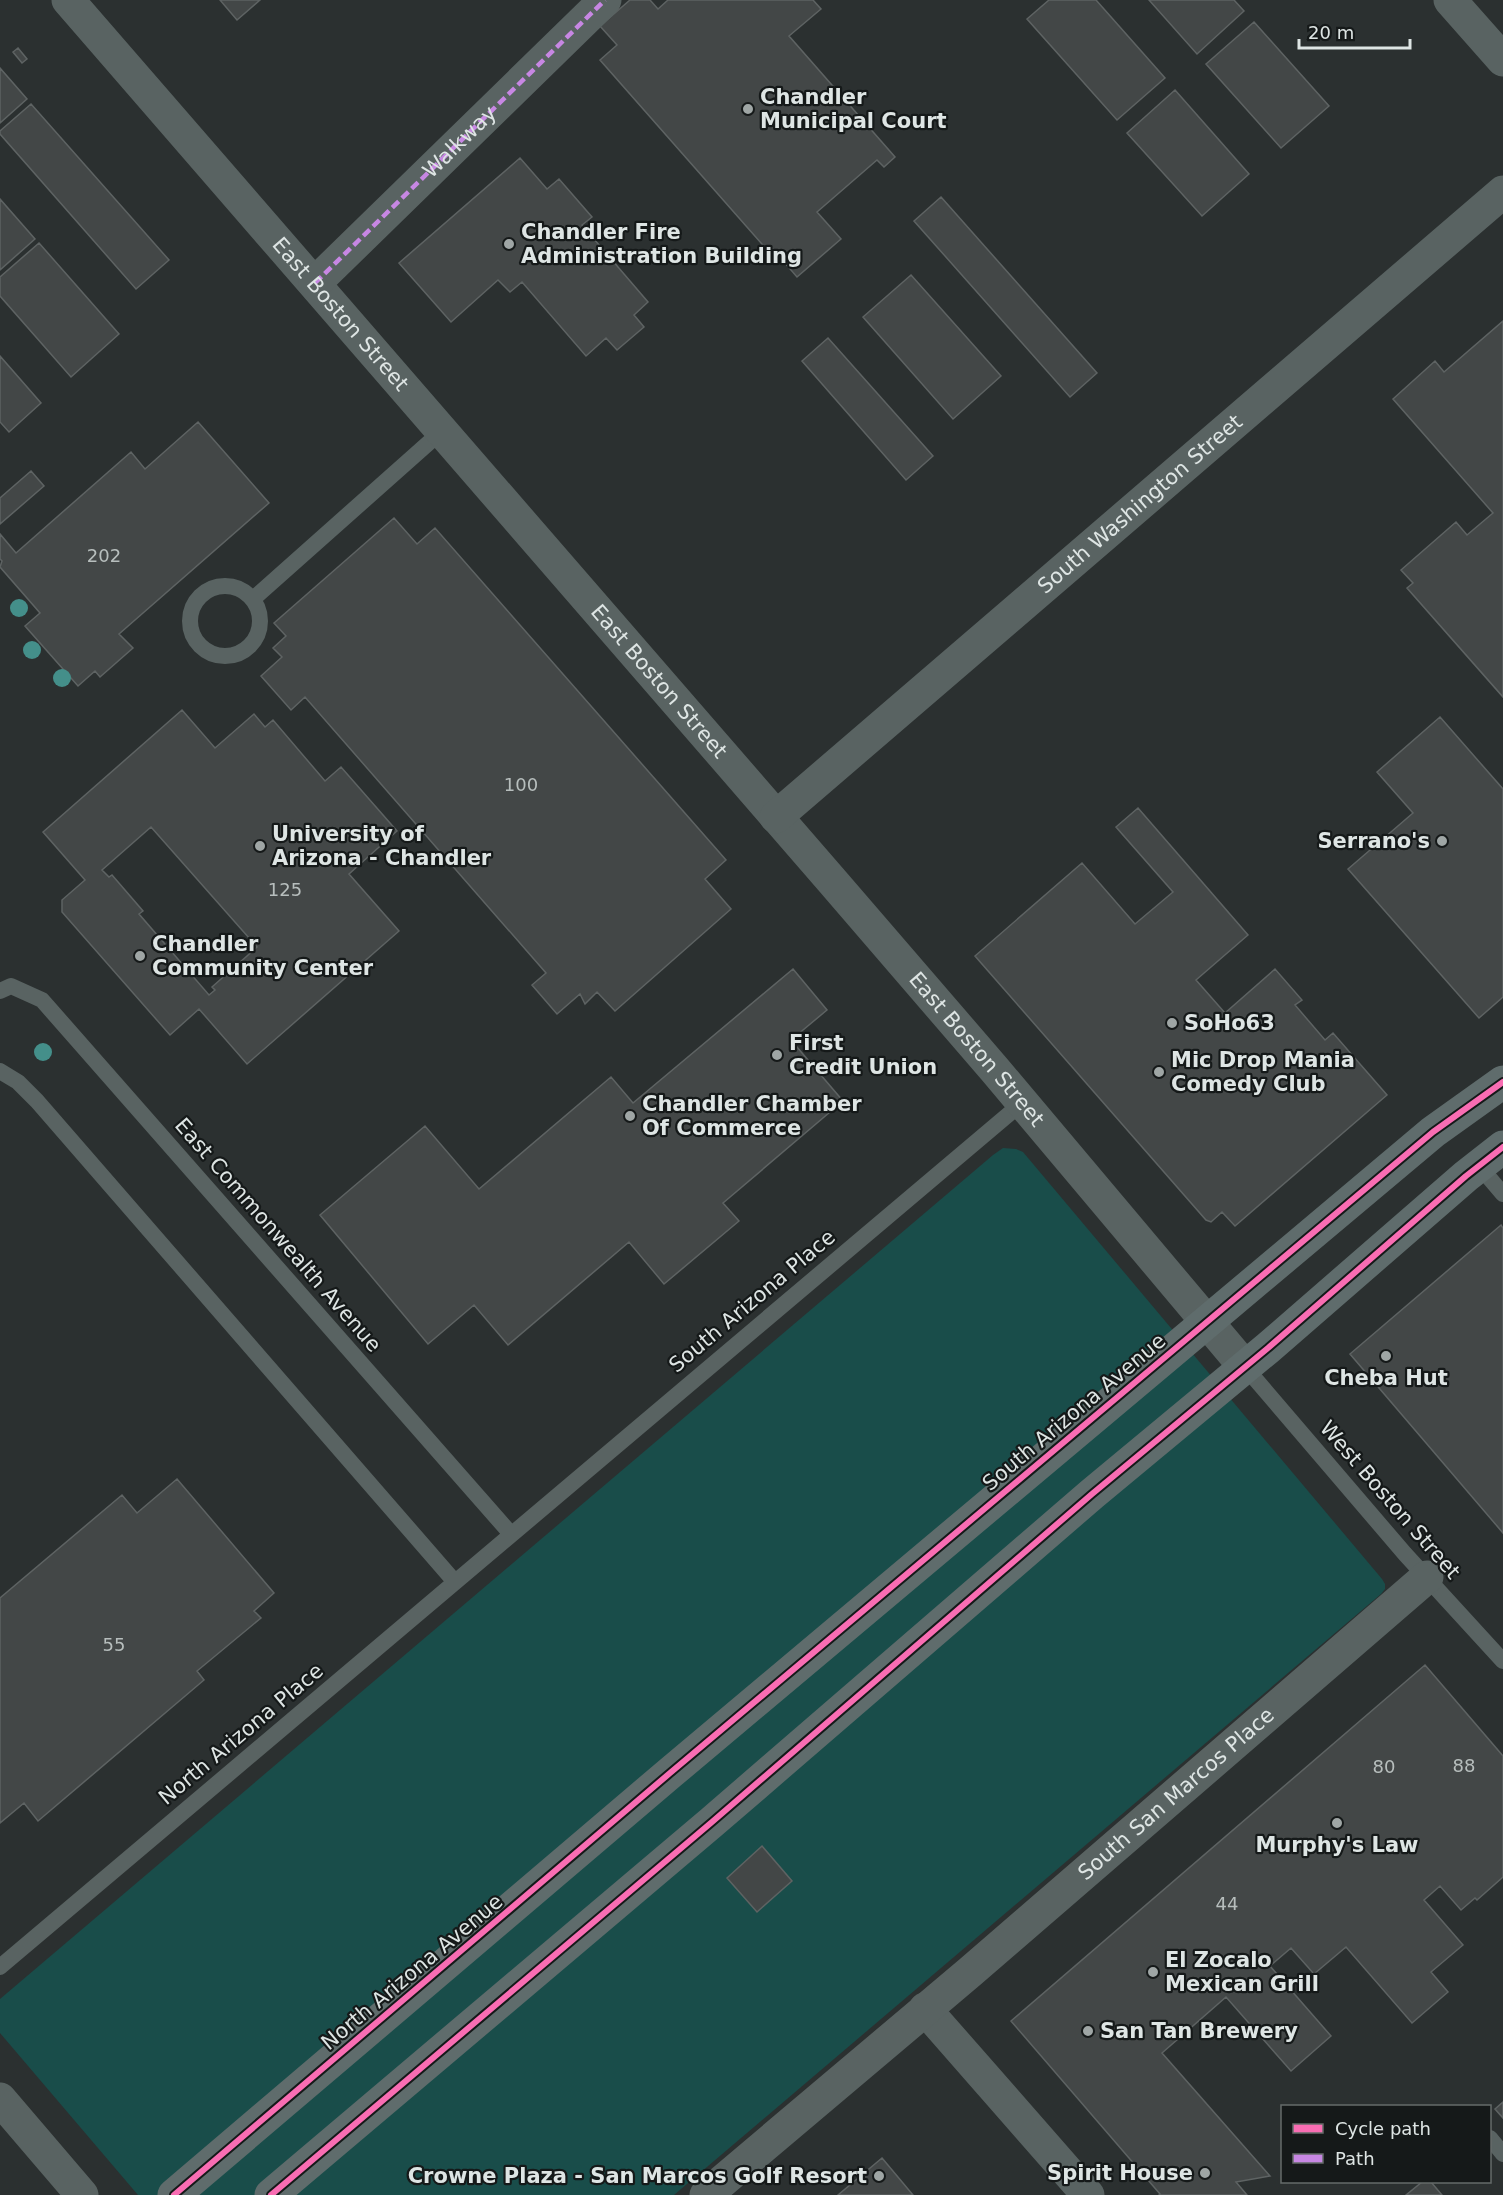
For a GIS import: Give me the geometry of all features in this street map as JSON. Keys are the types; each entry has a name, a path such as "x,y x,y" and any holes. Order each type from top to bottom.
{"main road":[{"name":"South Arizona Avenue","path":"670,1773 1433,1132 1503,1082"},
{"path":"271,2195 712,1822 1092,1494 1491,1157"},
{"name":"North Arizona Avenue","path":"174,2195 670,1773"}],"street":[{"name":"East Boston Street","path":"68,0 1023,1103 1245,1367"},
{"name":"Walkway","path":"315,283 605,0"},
{"path":"1450,0 1503,60"},
{"name":"South Washington Street","path":"776,817 1503,192"},
{"name":"South San Marcos Place","path":"706,2195 1427,1577"},
{"path":"925,2009 1088,2195"},
{"path":"0,2099 82,2195"}],"lane":[{"path":"253,598 442,431"},
{"path":"226,586 238,588 253,598 260,613 261,625 258,636 243,652 232,657 209,653 193,637 190,619 195,602 203,593 214,587 226,586"},
{"name":"East Commonwealth Avenue","path":"0,991 11,986 42,1000 511,1534"},
{"path":"0,1071 18,1082 37,1101 455,1582"},
{"name":"South Arizona Place","path":"511,1534 1023,1103"},
{"path":"1491,1157 1503,1194"},
{"name":"West Boston Street","path":"1245,1367 1503,1661"},
{"name":"North Arizona Place","path":"0,1967 511,1534"},
{"path":"1491,2139 1503,2154"}],"shaded area":[{"path":"1003,1148 1023,1152 1382,1579 1385,1589 1381,1594 674,2195 138,2195 0,2033 0,1999"}],"building":[{"path":"220,0 260,0 237,20"},
{"name":"Chandler Municipal Court","path":"630,0 650,0 658,9 668,0 813,0 821,9 789,36 895,157 884,167 877,160 817,212 841,239 797,277 772,248 768,251 600,60 617,45 600,26"},
{"path":"1049,0 1096,0 1165,78 1117,120 1027,19"},
{"path":"1149,0 1234,0 1244,11 1197,54"},
{"path":"1254,22 1329,106 1281,148 1206,64"},
{"path":"18,48 27,59 22,63 13,52"},
{"path":"0,68 27,99 0,123"},
{"path":"1175,90 1249,174 1202,216 1127,133"},
{"path":"31,104 169,260 136,289 0,134 0,131"},
{"name":"Chandler Fire Administration Building","path":"520,158 547,189 559,179 592,217 582,225 648,302 634,315 644,327 617,350 606,338 586,356 522,282 510,292 498,280 451,322 399,263"},
{"path":"941,197 1097,373 1070,397 914,221"},
{"path":"0,199 35,239 0,270"},
{"path":"39,243 119,334 71,377 0,296 0,277"},
{"path":"911,275 1001,376 953,419 863,317"},
{"path":"1503,321 1503,697 1407,588 1413,583 1401,570 1456,522 1467,535 1493,513 1393,399 1435,361 1444,372"},
{"path":"828,338 933,456 906,480 802,361"},
{"path":"0,356 41,403 9,432 0,422"},
{"path":"198,422 269,503 119,634 133,648 100,677 95,671 78,686 25,626 40,613 0,567 2,561 0,559 0,534 16,553 131,452 145,469"},
{"path":"31,471 44,486 0,524 0,498"},
{"path":"394,518 417,544 435,528 726,860 705,879 731,909 615,1011 597,992 585,1004 580,994 557,1014 532,985 546,973 305,697 291,710 261,676 282,657 273,648 286,636 274,623"},
{"path":"182,710 215,748 254,714 265,727 273,720 325,781 341,767 397,831 349,874 399,931 247,1064 199,1009 170,1035 62,912 62,900 85,880 43,832","holes":["151,827 257,947 212,987 215,990 209,995 139,914 143,911 112,875 109,877 102,870"]},
{"name":"Serrano's","path":"1440,717 1503,789 1503,997 1479,1018 1348,869 1413,813 1377,772"},
{"name":"SoHo63","path":"1138,808 1248,935 1196,980 1225,1013 1275,969 1302,1000 1295,1005 1325,1040 1333,1033 1387,1095 1235,1226 1222,1212 1211,1222 1206,1220 975,956 1082,863 1135,924 1173,892 1116,827"},
{"path":"793,969 827,1010 791,1040 843,1101 723,1203 739,1221 664,1284 629,1242 508,1345 474,1305 428,1344 320,1215 425,1126 479,1189 611,1077 633,1103"},
{"path":"1501,1225 1503,1228 1503,1533 1350,1354"},
{"path":"177,1479 274,1593 254,1611 261,1618 197,1671 204,1680 38,1821 24,1803 0,1823 0,1598 122,1495 137,1513"},
{"path":"1425,1665 1503,1756 1503,1877 1477,1900 1475,1898 1461,1910 1440,1886 1424,1900 1463,1945 1431,1972 1448,1992 1412,2023 1346,1947 1314,1974 1291,1948 1270,1966 1331,2036 1291,2071 1226,1997 1162,2053 1270,2176 1236,2182 1247,2195 1159,2195 1011,2021"},
{"path":"762,1846 792,1881 757,1912 727,1878"},
{"path":"1503,2102 1503,2118 1495,2109"},
{"name":"Crowne Plaza - San Marcos Golf Resort","path":"882,2158 913,2195 838,2195"},
{"path":"1421,2183 1432,2183 1442,2195 1406,2195"}],"marked path":[{"path":"315,283 605,0"}],"cycle path":[{"path":"174,2195 670,1773 1433,1132 1503,1082"},
{"path":"271,2195 712,1822 1092,1494 1268,1348 1466,1176 1503,1147"}],"place":[{"name":"Chandler Municipal Court","path":"748,109"},
{"name":"Chandler Fire Administration Building","path":"509,244"},
{"name":"Serrano's","path":"1442,841"},
{"name":"University of Arizona - Chandler","path":"260,846"},
{"name":"Chandler Community Center","path":"140,956"},
{"name":"SoHo63","path":"1172,1023"},
{"name":"First Credit Union","path":"777,1055"},
{"name":"Mic Drop Mania Comedy Club","path":"1159,1072"},
{"name":"Chandler Chamber Of Commerce","path":"630,1116"},
{"name":"Cheba Hut","path":"1386,1356"},
{"name":"Murphy's Law","path":"1337,1823"},
{"name":"El Zocalo Mexican Grill","path":"1153,1972"},
{"name":"San Tan Brewery","path":"1088,2031"},
{"name":"Spirit House","path":"1205,2173"},
{"name":"Crowne Plaza - San Marcos Golf Resort","path":"879,2176"}]}
